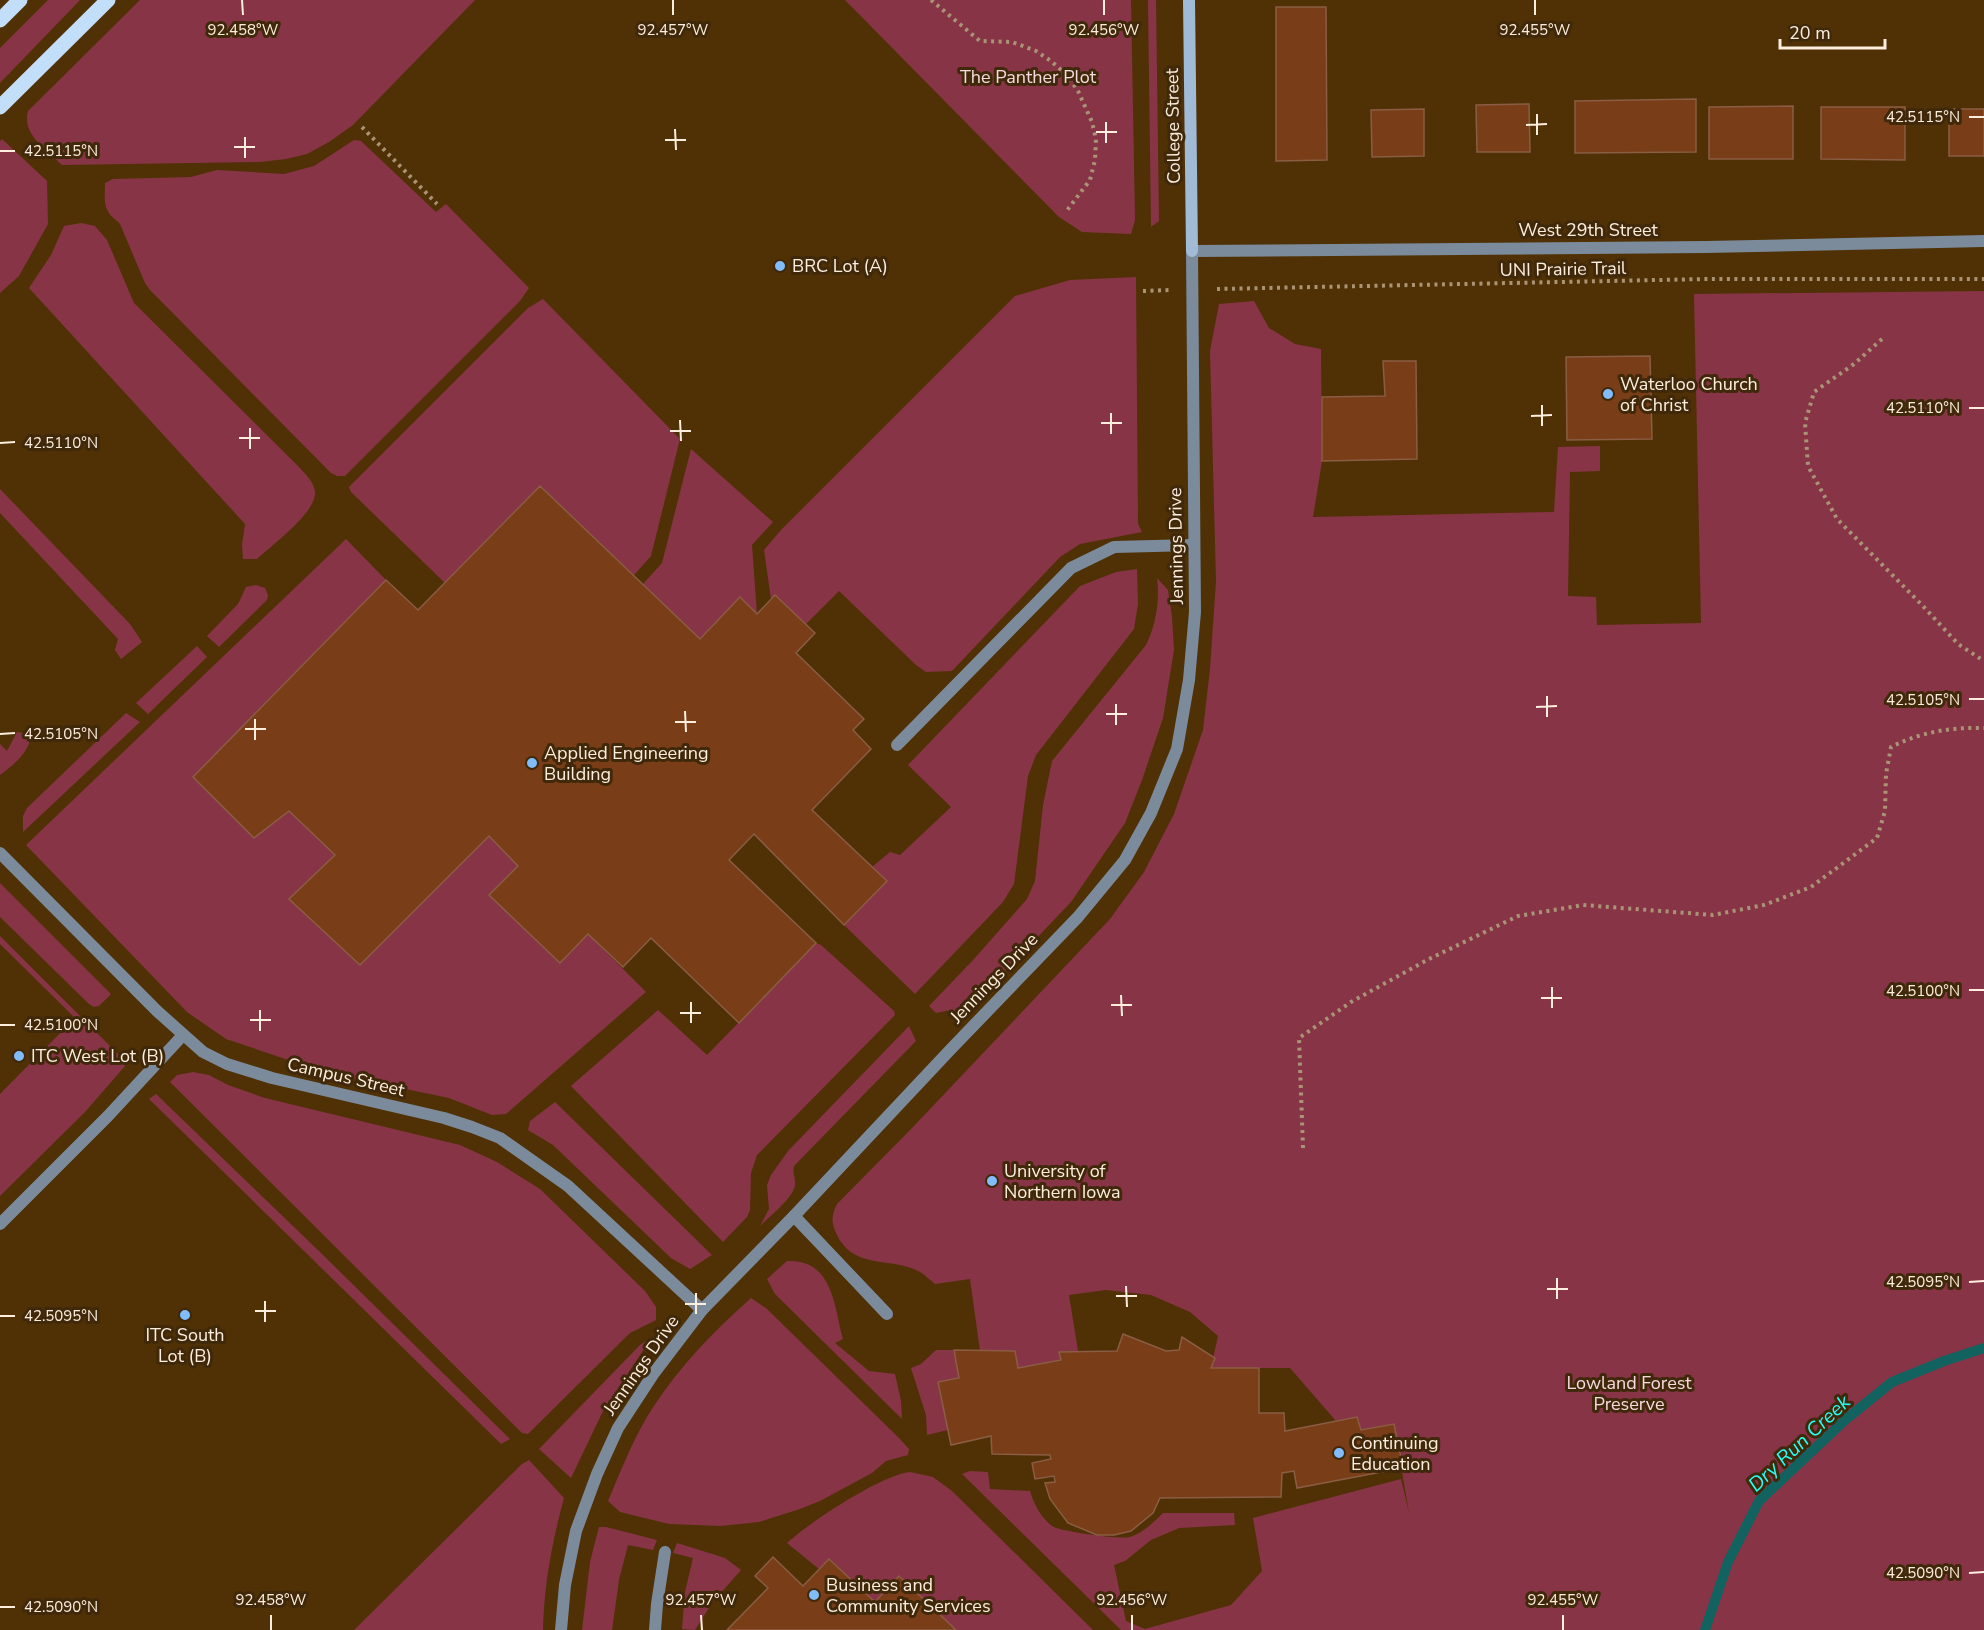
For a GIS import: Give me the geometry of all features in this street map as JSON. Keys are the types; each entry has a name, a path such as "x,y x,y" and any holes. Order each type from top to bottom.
{"main road":[{"path":"0,20 20,0"},
{"path":"0,107 108,0"}],"street":[{"name":"College Street","path":"1190,0 1192,251"},
{"name":"West 29th Street","path":"1192,251 1706,247 1984,241"},
{"name":"Jennings Drive","path":"561,1630 565,1586 576,1531 597,1474 618,1428 654,1372 702,1310 1078,917 1125,860 1151,813 1177,749 1189,680 1194,623 1192,251"},
{"path":"897,745 1071,568 1114,547 1193,545"},
{"name":"Campus Street","path":"0,853 62,917 203,1052 227,1065 314,1089 444,1118 472,1126 500,1138 568,1186 702,1310"},
{"path":"0,1224 108,1116 183,1035"},
{"path":"794,1216 887,1314"},
{"path":"655,1630 665,1552"}],"path":[{"path":"931,0 980,41 1012,42 1036,51 1068,76 1078,91 1092,122 1096,139 1095,160 1090,180 1065,213"},
{"path":"362,127 437,204"},
{"name":"UNI Prairie Trail","path":"1143,291 1707,279 1984,279"},
{"path":"1882,339 1854,364 1814,392 1805,423 1808,466 1837,519 1958,644 1984,661"},
{"path":"1303,1148 1299,1038 1351,1002 1429,959 1518,916 1584,904 1713,915 1764,905 1811,887 1877,838 1885,811 1886,774 1891,747 1910,738 1937,731 1964,727 1984,728"}],"green space":[{"path":"48,0 80,0 0,83 0,48"},
{"path":"140,0 475,0 353,125 307,154 260,162 62,165 32,135 28,127 28,111"},
{"name":"The Panther Plot","path":"845,0 1131,0 1135,220 1131,234 1082,232 1059,217"},
{"path":"1148,0 1156,0 1159,221 1151,227"},
{"path":"2,139 47,181 48,224 19,276 0,293 0,141"},
{"path":"354,140 361,141 436,212 446,204 529,288 520,301 345,476 337,476 331,473 150,290 120,224 107,210 105,183 113,179 191,177 217,170 284,174 314,166"},
{"path":"81,223 95,226 107,240 134,303 300,468 313,485 314,500 309,509 292,528 257,559 243,559 245,524 29,288 51,255 64,226"},
{"path":"1136,277 1138,524 1142,532 1080,544 1060,557 952,671 926,672 916,665 839,591 806,624 775,595 771,599 764,550 781,530 1015,296 1070,280"},
{"name":"Lowland Forest Preserve","path":"1984,291 1984,1630 1121,1630 962,1474 970,1471 988,1472 990,1489 1030,1491 1038,1510 1052,1526 1090,1535 1130,1537 1144,1530 1163,1513 1234,1513 1235,1525 1179,1528 1151,1540 1125,1561 1114,1565 1126,1621 1145,1629 1231,1605 1262,1571 1253,1518 1401,1479 1409,1513 1394,1425 1361,1430 1336,1421 1290,1368 1211,1368 1218,1336 1190,1312 1151,1295 1106,1290 1069,1295 1078,1351 1060,1352 1061,1360 1018,1368 1015,1351 980,1351 970,1279 935,1284 920,1272 909,1267 875,1261 854,1254 837,1235 832,1220 837,1204 1110,919 1144,872 1174,814 1203,730 1210,669 1216,581 1210,351 1219,304 1254,301 1269,328 1295,344 1321,349 1322,461 1313,517 1554,512 1558,447 1600,446 1600,471 1570,472 1568,596 1596,597 1597,625 1701,623 1694,294"},
{"path":"543,299 680,439 651,556 634,575 540,486 445,583 351,492 349,487 528,308"},
{"path":"691,449 773,522 752,545 757,614 740,598 700,639 643,584 662,563"},
{"path":"0,489 130,624 142,642 121,659 115,650 118,639 0,513"},
{"path":"346,539 386,580 194,777 253,837 289,811 335,855 360,965 489,836 518,866 489,895 560,962 588,934 646,992 506,1114 492,1115 449,1098 324,1072 226,1039 187,1012 26,845"},
{"path":"1137,569 1138,604 1134,629 1036,755 1028,776 1014,884 1003,902 915,994 844,925 887,881 872,867 890,852 900,855 951,807 908,765 1080,586 1116,572"},
{"path":"1157,578 1168,590 1174,650 1163,718 1125,823 1071,902 967,1011 951,1010 936,1013 929,1006 1027,899 1035,881 1043,805 1052,761 1146,645 1156,612"},
{"path":"256,585 265,588 268,595 267,600 219,647 207,636 238,604 246,587"},
{"path":"197,646 207,657 148,714 136,703"},
{"path":"126,713 140,722 23,832 23,816 27,808"},
{"path":"17,732 23,733 30,741 21,756 0,775 0,744 7,751"},
{"path":"0,883 111,994 99,1006 94,1007 89,1004 0,917"},
{"path":"0,936 120,1056 125,1066 85,1112 0,1196 0,1094 75,1018 0,944"},
{"path":"816,943 894,1011 895,1015 757,1155 751,1173 750,1210 747,1217 723,1242 571,1086 658,1010 707,1055"},
{"path":"909,1026 916,1041 794,1166 794,1190 760,1226 769,1209 767,1185 771,1175 788,1151"},
{"path":"193,1072 209,1075 228,1085 265,1098 460,1145 497,1162 540,1189 645,1291 656,1307 656,1320 630,1333 528,1434 522,1433 170,1082 177,1075"},
{"path":"156,1094 510,1439 501,1444 149,1099"},
{"path":"555,1102 712,1255 690,1269 671,1258 553,1145 528,1130 530,1121"},
{"path":"787,1261 802,1262 823,1276 833,1299 843,1339 835,1343 869,1371 895,1374 902,1419 775,1294 767,1279"},
{"path":"751,1298 767,1309 899,1438 909,1449 908,1455 886,1461 872,1473 820,1501 759,1522 721,1526 669,1524 620,1512 608,1501 647,1417 694,1354"},
{"path":"652,1337 603,1411 571,1478 539,1449 640,1345"},
{"path":"936,1350 954,1350 959,1378 938,1382 948,1430 927,1435 926,1415 911,1368 921,1364"},
{"path":"529,1460 564,1498 549,1564 543,1630 354,1630 522,1464"},
{"path":"910,1472 933,1477 952,1491 1093,1630 956,1630 899,1576 875,1602 830,1559 819,1569 787,1543 812,1523 864,1490 897,1475"},
{"path":"599,1527 657,1540 653,1550 628,1545 619,1580 612,1630 582,1630 590,1562"},
{"path":"677,1543 725,1558 741,1570 712,1603 695,1630 682,1629 685,1592 693,1558 673,1553"}],"building":[{"path":"1276,7 1326,7 1327,160 1276,161"},
{"path":"1696,99 1696,152 1575,153 1575,101"},
{"path":"1529,104 1530,152 1477,152 1476,105"},
{"path":"1793,106 1793,159 1709,159 1709,107"},
{"path":"1821,107 1905,107 1905,160 1821,159"},
{"path":"1424,109 1424,156 1372,157 1371,110"},
{"path":"1949,109 1984,109 1984,156 1949,156"},
{"path":"1650,356 1652,439 1567,440 1566,357"},
{"path":"1383,361 1416,361 1417,459 1322,461 1322,397 1385,396"},
{"name":"Applied Engineering Building","path":"540,486 700,639 740,597 757,614 775,595 815,633 796,653 864,719 853,730 871,749 812,810 887,881 844,925 754,834 729,860 816,943 739,1023 651,938 623,967 588,934 560,963 489,895 518,866 489,836 360,965 289,899 335,855 289,811 254,838 193,777 386,580 418,610"},
{"path":"1123,1334 1166,1351 1179,1350 1182,1337 1215,1358 1211,1368 1259,1368 1259,1413 1284,1413 1285,1431 1357,1417 1361,1430 1394,1424 1403,1468 1297,1488 1294,1471 1282,1473 1281,1497 1160,1498 1153,1513 1131,1531 1114,1535 1097,1535 1068,1523 1050,1499 1045,1483 1055,1482 1054,1476 1035,1479 1032,1463 1051,1459 1050,1455 992,1454 991,1436 951,1445 938,1382 959,1378 954,1350 1015,1351 1018,1368 1061,1360 1059,1352 1117,1351"},
{"name":"Business and Community Services","path":"773,1557 803,1586 829,1559 875,1602 899,1576 956,1630 727,1630 768,1588 755,1576"}],"waterway":[{"name":"Dry Run Creek","path":"1705,1630 1728,1562 1759,1501 1845,1420 1892,1382 1984,1348"}],"place":[{"name":"BRC Lot (A)","path":"780,266"},
{"name":"Waterloo Church of Christ","path":"1608,394"},
{"name":"Applied Engineering Building","path":"532,763"},
{"name":"ITC West Lot (B)","path":"19,1056"},
{"name":"University of Northern Iowa","path":"992,1181"},
{"name":"ITC South Lot (B)","path":"185,1315"},
{"name":"Continuing Education","path":"1339,1453"},
{"name":"Business and Community Services","path":"814,1595"}]}
